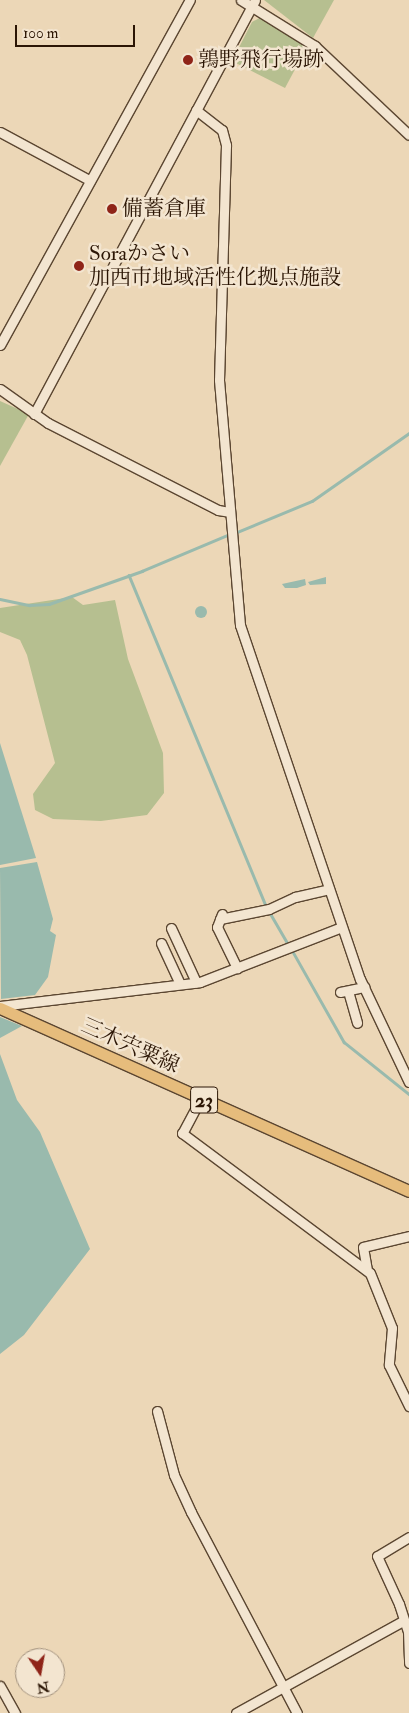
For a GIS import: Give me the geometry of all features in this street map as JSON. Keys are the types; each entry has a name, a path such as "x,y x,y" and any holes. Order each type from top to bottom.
{"main road":[{"name":"三木宍粟線","path":"0,1007 409,1191"}],"street":[{"path":"0,345 190,0"},
{"path":"241,0 253,3 315,46 409,135"},
{"path":"34,414 253,3"},
{"path":"196,110 222,130 226,145 219,380 240,625 364,987 409,1082"},
{"path":"0,132 90,180"},
{"path":"0,389 34,414 164,483 218,510 229,512"},
{"path":"237,968 221,938 217,926 221,916 269,910 295,897 330,888"},
{"path":"0,1007 196,982 342,927"},
{"path":"171,928 196,982"},
{"path":"161,943 180,984"},
{"path":"364,987 344,992 357,1020 375,1011"},
{"path":"201,1098 182,1133 367,1270"},
{"path":"409,1236 363,1247 367,1270 392,1328 389,1365 409,1406"},
{"path":"157,1411 174,1475 297,1713"},
{"path":"409,1537 378,1556 400,1604 403,1621 408,1631 409,1663"},
{"path":"236,1713 403,1621"},
{"path":"0,1686 14,1713"}],"green space":[{"path":"264,0 334,0 313,38"},
{"path":"263,16 307,47 285,88 232,61 252,22"},
{"path":"0,401 29,414 0,466"},
{"path":"72,597 83,605 115,600 128,659 163,753 164,793 147,815 101,821 53,819 35,810 33,794 55,763 27,655 20,640 0,632 0,608"}],"shaded area":[{"path":"326,577 326,584 310,585 308,582"},
{"path":"305,579 306,585 297,588 285,588 282,584"},
{"path":"199,606 203,606 207,612 203,618 199,618 195,614 195,610"},
{"path":"0,743 36,858 0,865"},
{"path":"37,862 53,919 50,931 56,935 48,977 35,995 1,999 0,868"},
{"path":"0,1017 22,1026 0,1038"},
{"path":"0,1054 17,1100 40,1132 90,1249 24,1335 0,1354"}],"waterway":[{"path":"235,533 312,501 409,433"},
{"path":"0,599 29,605 49,604 142,571 230,534"},
{"path":"129,575 266,906"},
{"path":"269,911 289,945"},
{"path":"292,950 344,1042 409,1094"}],"place":[{"name":"鶉野飛行場跡","path":"188,60"},
{"name":"備蓄倉庫","path":"112,209"},
{"name":"Soraかさい 加西市地域活性化拠点施設","path":"79,266"}]}
